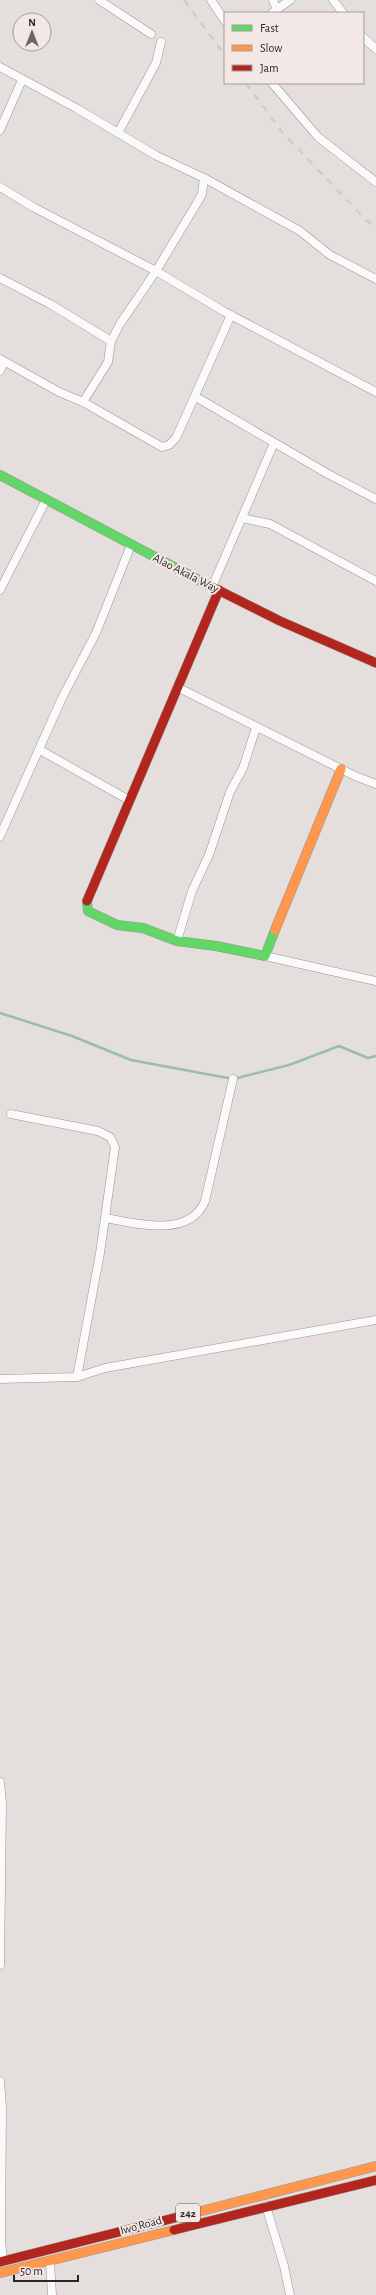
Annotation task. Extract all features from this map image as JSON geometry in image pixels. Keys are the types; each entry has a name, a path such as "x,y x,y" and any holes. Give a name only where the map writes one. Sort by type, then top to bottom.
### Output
{"street":[{"path":"99,0 151,34"},
{"path":"211,0 224,20"},
{"path":"273,0 275,11 290,0"},
{"path":"332,0 342,12"},
{"path":"364,38 376,49"},
{"path":"118,133 156,63 161,42"},
{"path":"0,67 76,108 157,156 204,178 300,231 330,255 376,279"},
{"path":"0,130 22,80"},
{"path":"273,84 318,138 376,182"},
{"path":"83,402 108,362 111,341 156,271 202,194 204,178"},
{"path":"0,187 33,207 156,271 231,315 376,392"},
{"path":"0,278 55,307 111,341"},
{"path":"0,371 2,360 59,392 83,402 162,447 169,445 176,438 196,397 231,315"},
{"path":"196,397 274,443 376,499"},
{"path":"274,443 242,518 177,687 127,799 88,894 86,906 93,914 117,925 143,928 177,942 216,946 376,981"},
{"name":"Alao Akala Way","path":"0,475 131,545 305,634 376,663"},
{"path":"0,590 46,500"},
{"path":"242,518 270,524 376,581"},
{"path":"0,836 40,750 62,698 96,633 131,545"},
{"path":"177,687 256,728 341,769 376,784"},
{"path":"177,942 192,891 209,855 230,792 243,768 256,728"},
{"path":"40,750 127,799"},
{"path":"265,956 341,769"},
{"path":"106,1218 152,1225 167,1225 186,1221 199,1214 206,1202 233,1079"},
{"path":"11,1114 98,1131 113,1141 116,1154 106,1218 76,1377"},
{"path":"0,1379 76,1377 105,1368 376,1320"},
{"path":"0,1782 0,1965"},
{"path":"0,2081 1,2262"},
{"name":"Iwo Road","path":"1,2262 376,2166"},
{"name":"Iwo Road","path":"0,2273 376,2180"},
{"path":"266,2206 284,2266 290,2295"},
{"path":"50,2261 52,2295"}],"waterway":[{"path":"0,1013 72,1036 131,1060 233,1079 289,1065 339,1046 368,1058 376,1056"}],"railway":[{"path":"184,0 224,54"},
{"path":"247,84 282,132 366,220 376,227"}],"traffic: fast":[{"path":"0,475 208,585"},
{"path":"87,901 88,911 117,925 143,928 177,941 216,946 265,956 275,930"}],"traffic: slow":[{"path":"275,930 341,769"},
{"path":"186,2215 376,2166"},
{"path":"0,2273 174,2230"}],"traffic: jam":[{"path":"208,585 280,621 376,663"},
{"path":"87,901 219,590"},
{"path":"174,2230 376,2180"},
{"path":"0,2262 186,2215"}]}
